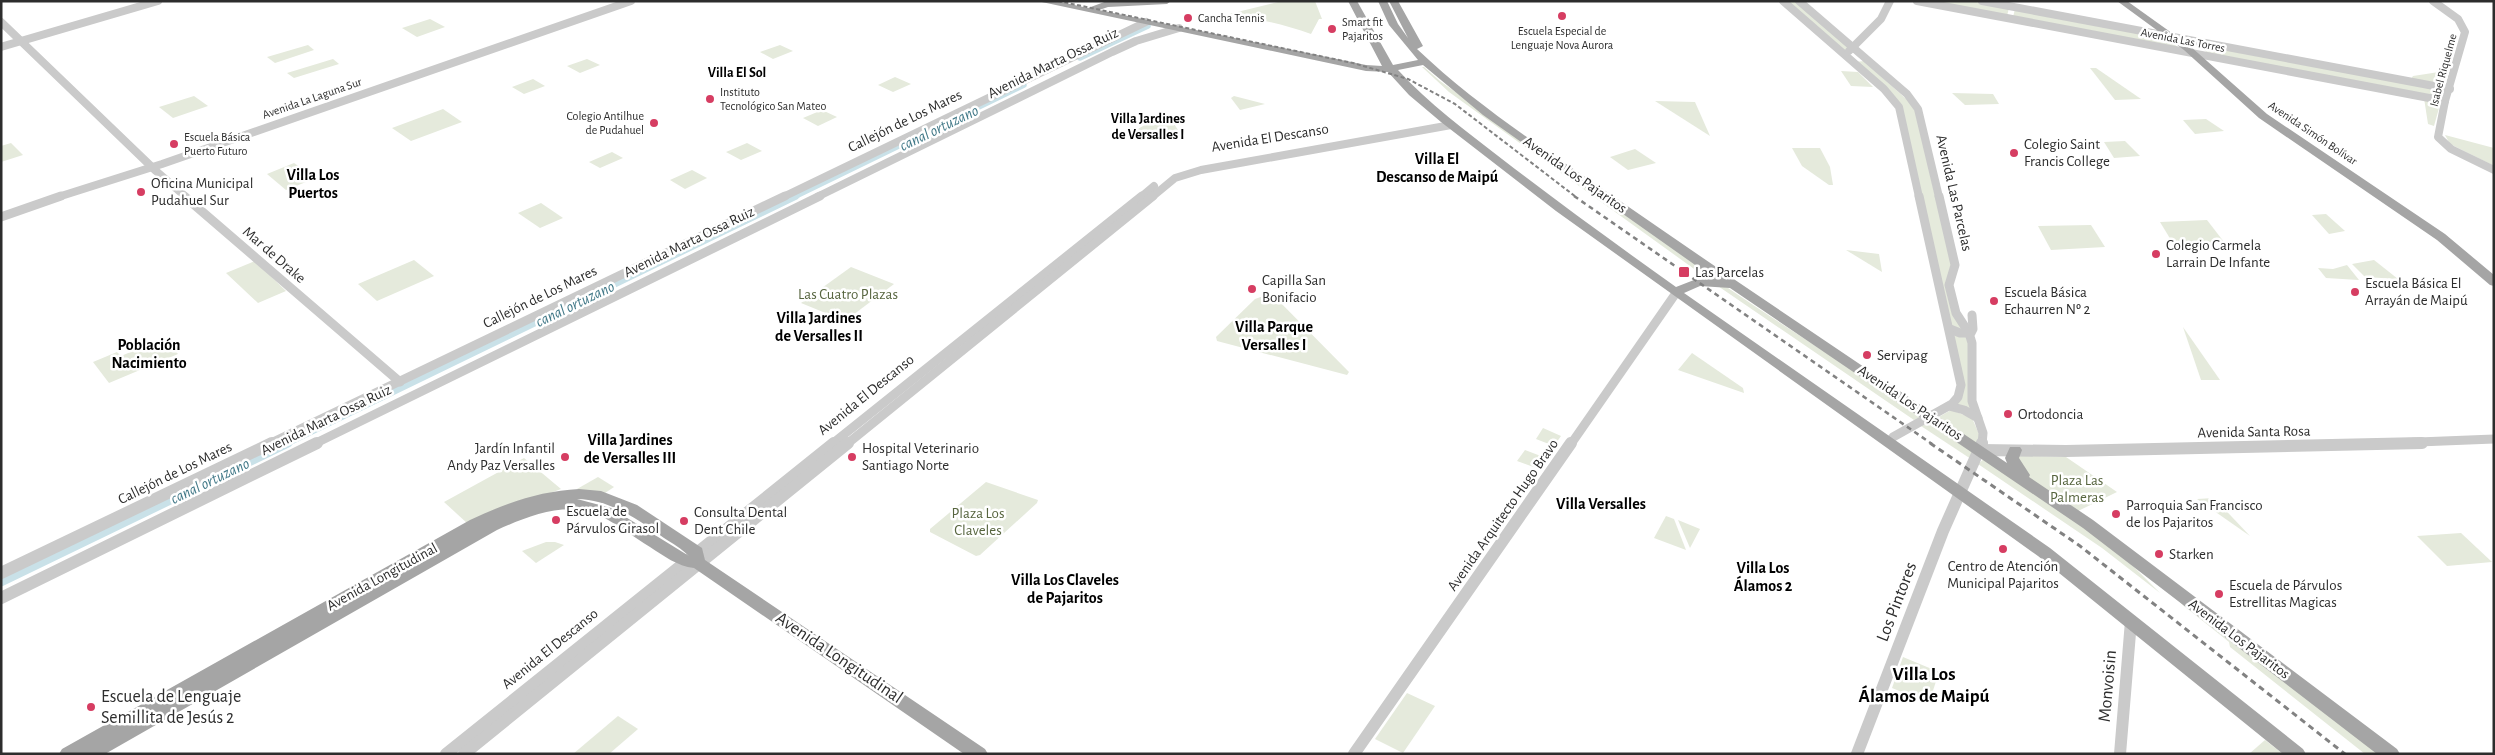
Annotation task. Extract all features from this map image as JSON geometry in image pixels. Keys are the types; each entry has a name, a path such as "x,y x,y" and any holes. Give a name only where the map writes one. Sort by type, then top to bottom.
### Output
{"main road":[{"path":"1041,1 1094,8 1358,62 1388,66"},
{"path":"1070,1 1146,22 1366,68 1424,61"},
{"path":"1094,8 1167,1"},
{"path":"1352,1 1388,66 1413,94 1451,125 1676,293 2044,552 2297,754"},
{"name":"Avenida Los Pajaritos","path":"1382,1 1400,34 1424,61 1452,86 1546,155 1738,288 2028,482 2118,546 2391,754"},
{"name":"Avenida Los Pajaritos","path":"1393,1 1419,47 1424,61"},
{"name":"Avenida Simón Bolívar","path":"2121,1 2194,54 2263,116 2441,237 2494,282"},
{"name":"Avenida Simón Bolívar","path":"2132,1 2190,40 2272,115 2365,176 2494,270"},
{"path":"1676,293 1687,286 1703,281 1719,282 1738,288"},
{"path":"2015,450 2012,458 2028,482"},
{"name":"Avenida Longitudinal","path":"68,754 457,534 519,504 562,495 585,495 604,498 626,506 693,559 979,754"},
{"name":"Avenida Longitudinal","path":"89,754 465,541 529,511 569,505 600,509 693,559"}],"street":[{"path":"19,40 147,1"},
{"path":"1,45 158,1"},
{"name":"Avenida La Laguna Sur","path":"1,212 151,165 619,1"},
{"name":"Avenida La Laguna Sur","path":"1,217 630,1"},
{"path":"1783,1 1884,89 1897,103 1910,157 1961,385 1958,397 1949,406 1928,416 1893,437 1889,442"},
{"name":"Avenida Las Parcelas","path":"1799,1 1913,100 1918,108 1955,265 1949,285 1954,309 1969,333 1973,349 1972,402 1983,434 1980,450 1960,492"},
{"path":"1845,56 1880,19 1890,1"},
{"name":"Avenida Las Torres","path":"1917,1 2445,101"},
{"name":"Avenida Las Torres","path":"1982,1 2450,89"},
{"name":"Isabel Riquelme","path":"2433,1 2458,20 2464,29 2450,89 2445,101 2438,137 2447,146 2494,170"},
{"name":"Mar de Drake","path":"1,22 151,165 400,382"},
{"name":"Callejón de Los Mares","path":"1,573 1146,22"},
{"name":"Avenida Marta Ossa Ruiz","path":"1,598 1104,56 1136,41 1179,28"},
{"name":"Avenida El Descanso","path":"446,754 1175,178 1201,170 1451,125"},
{"path":"1910,157 1930,159"},
{"path":"1937,271 1952,275"},
{"name":"Avenida Arquitecto Hugo Bravo","path":"1354,754 1676,293"},
{"path":"1950,329 1969,333 1973,329 1972,315"},
{"path":"1949,406 1968,411 1978,419"},
{"name":"Avenida Santa Rosa","path":"1983,434 1996,444 2015,450"},
{"name":"Avenida Santa Rosa","path":"1980,450 2089,451 2448,442 2494,439"},
{"name":"Los Pintores","path":"1857,754 1960,492"},
{"name":"Avenida El Descanso","path":"464,754 693,559"},
{"name":"Monvoisin","path":"2120,754 2130,621"}],"green space":[{"path":"1282,1 1315,1 1322,19 1319,19 1311,34 1229,14"},
{"path":"1787,1 1796,1 1849,48 1845,52"},
{"path":"1928,1 1971,1 2009,8 2007,16"},
{"path":"2015,9 2167,38 2179,48 2013,17"},
{"path":"430,19 445,27 417,37 402,28"},
{"path":"2197,44 2443,89 2439,98 2210,55"},
{"path":"308,45 314,50 275,63 267,57"},
{"path":"780,45 793,51 773,59 760,52"},
{"path":"333,59 339,64 294,78 287,73"},
{"path":"587,59 600,65 580,73 567,66"},
{"path":"1864,61 1914,106 1952,268 1946,282 1970,341 1970,410 1954,405 1960,400 1902,107 1855,62"},
{"path":"1422,67 1723,282 1708,279 1449,92"},
{"path":"2090,68 2096,68 2141,99 2115,100"},
{"path":"1841,71 1858,72 1873,87 1851,86"},
{"path":"2439,72 2448,75 2444,85 2411,79 2413,76"},
{"path":"895,77 911,84 893,92 878,85"},
{"path":"533,79 545,86 524,94 512,87"},
{"path":"1952,93 1993,94 1999,104 1965,105"},
{"path":"194,96 208,106 173,118 159,107"},
{"path":"1234,96 1265,104 1240,110 1231,98"},
{"path":"2424,98 2441,101 2434,126 2428,124"},
{"path":"1655,101 1695,102 1710,136"},
{"path":"443,109 462,122 411,141 392,128"},
{"path":"822,110 837,117 818,126 803,118"},
{"path":"1167,113 1178,130 1121,138"},
{"path":"2206,119 2224,131 2195,134 2183,120"},
{"path":"2445,135 2494,148 2494,166 2450,144"},
{"path":"2125,141 2140,156 2114,158 2104,142"},
{"path":"11,143 23,155 1,162 1,146"},
{"path":"747,143 762,151 741,160 726,152"},
{"path":"1792,148 1820,148 1830,167 1833,185 1829,185 1802,166"},
{"path":"1635,149 1656,163 1628,170 1610,157"},
{"path":"612,152 623,158 600,168 589,162"},
{"path":"294,163 316,178 286,190 267,174"},
{"path":"692,170 707,178 685,189 670,180"},
{"path":"541,203 563,218 540,228 518,213"},
{"path":"2326,214 2345,231 2329,234 2312,215"},
{"path":"2207,220 2224,242 2174,245 2160,222"},
{"path":"2091,225 2105,247 2051,250 2038,226"},
{"path":"1846,250 1879,254 1882,272"},
{"path":"414,260 434,276 377,301 358,284"},
{"path":"2374,260 2398,279 2365,277 2352,264"},
{"path":"255,261 286,291 258,303 226,273"},
{"path":"2347,265 2359,280 2326,278 2318,268 2333,269"},
{"name":"Las Cuatro Plazas","path":"851,267 894,284 845,321 801,303"},
{"path":"1715,284 1728,288 1922,416 1914,420"},
{"path":"1272,294 1349,372 1347,375 1217,341 1216,337 1255,299"},
{"path":"2183,327 2220,380 2201,380"},
{"path":"164,338 178,354 109,383 93,362 117,352 121,356"},
{"path":"1692,353 1743,388 1744,393 1678,370"},
{"path":"1951,410 1972,418 1979,434 1978,445 1937,418"},
{"path":"1929,421 1975,450 1971,459 1921,426"},
{"path":"1543,428 1561,436 1554,446 1536,439"},
{"path":"1525,450 1546,458 1539,469 1517,461"},
{"name":"Plaza Las Palmeras","path":"2015,455 2066,457 2117,492 2076,512 2028,477"},
{"path":"1986,457 2117,550 2160,593 2102,548 1978,464"},
{"path":"524,458 561,489 468,524 444,502"},
{"path":"598,477 614,487 602,495 582,492 577,489"},
{"name":"Plaza Los Claveles","path":"986,482 1038,500 1037,503 980,555 976,556 930,532 930,529"},
{"path":"2214,498 2250,536 2197,499"},
{"path":"1666,516 1674,519 1686,550 1654,538"},
{"path":"1678,520 1700,529 1690,548"},
{"path":"2461,533 2492,562 2447,566 2417,536"},
{"path":"546,542 564,545 536,563 522,551"},
{"path":"2153,577 2384,754 2365,754 2230,647 2229,642 2184,606"},
{"path":"1903,657 1939,672 1929,703 1892,688"},
{"path":"1407,693 1435,706 1403,753 1375,739"},
{"path":"618,716 638,729 609,754 573,754"},
{"path":"2265,740 2283,754 2249,754"}],"waterway":[{"name":"canal ortuzano","path":"1080,58 1148,26"},
{"name":"canal ortuzano","path":"794,197 1024,85"},
{"name":"canal ortuzano","path":"285,444 796,196"},
{"name":"canal ortuzano","path":"1,582 288,443"}],"railway":[{"path":"1058,1 1353,63 1408,79 1455,104 1576,197"},
{"path":"1574,196 1932,444"},
{"path":"1930,443 2080,546 2345,754"}],"place":[{"name":"Escuela Especial de Lenguaje Nova Aurora","path":"1562,16"},
{"name":"Cancha Tennis","path":"1188,18"},
{"name":"Smart fit Pajaritos","path":"1332,29"},
{"name":"Instituto Tecnológico San Mateo","path":"710,99"},
{"name":"Colegio Antilhue de Pudahuel","path":"654,123"},
{"name":"Escuela Básica Puerto Futuro","path":"174,144"},
{"name":"Colegio Saint Francis College","path":"2014,153"},
{"name":"Oficina Municipal Pudahuel Sur","path":"141,192"},
{"name":"Colegio Carmela Larrain De Infante","path":"2156,254"},
{"name":"Las Parcelas","path":"1684,272"},
{"name":"Capilla San Bonifacio","path":"1252,289"},
{"name":"Escuela Básica El Arrayán de Maipú","path":"2355,292"},
{"name":"Escuela Básica Echaurren Nº 2","path":"1994,301"},
{"name":"Servipag","path":"1867,355"},
{"name":"Ortodoncia","path":"2008,414"},
{"name":"Jardín Infantil Andy Paz Versalles","path":"565,457"},
{"name":"Hospital Veterinario Santiago Norte","path":"852,457"},
{"name":"Parroquia San Francisco de los Pajaritos","path":"2116,514"},
{"name":"Escuela de Párvulos Girasol","path":"556,520"},
{"name":"Consulta Dental Dent Chile","path":"684,521"},
{"name":"Centro de Atención Municipal Pajaritos","path":"2003,549"},
{"name":"Starken","path":"2159,554"},
{"name":"Escuela de Párvulos Estrellitas Magicas","path":"2219,594"},
{"name":"Escuela de Lenguaje Semillita de Jesús 2","path":"91,707"}],"district":[{"name":"Villa El Sol","path":"737,73"},
{"name":"Villa Jardines de Versalles I","path":"1148,128"},
{"name":"Villa El Descanso de Maipú","path":"1437,168"},
{"name":"Villa Los Puertos","path":"313,184"},
{"name":"Villa Jardines de Versalles II","path":"819,327"},
{"name":"Villa Parque Versalles I","path":"1274,336"},
{"name":"Población Nacimiento","path":"149,354"},
{"name":"Villa Jardines de Versalles III","path":"630,449"},
{"name":"Villa Versalles","path":"1601,504"},
{"name":"Villa Los Álamos 2","path":"1763,577"},
{"name":"Villa Los Claveles de Pajaritos","path":"1065,589"},
{"name":"Villa Los Álamos de Maipú","path":"1924,685"}]}
